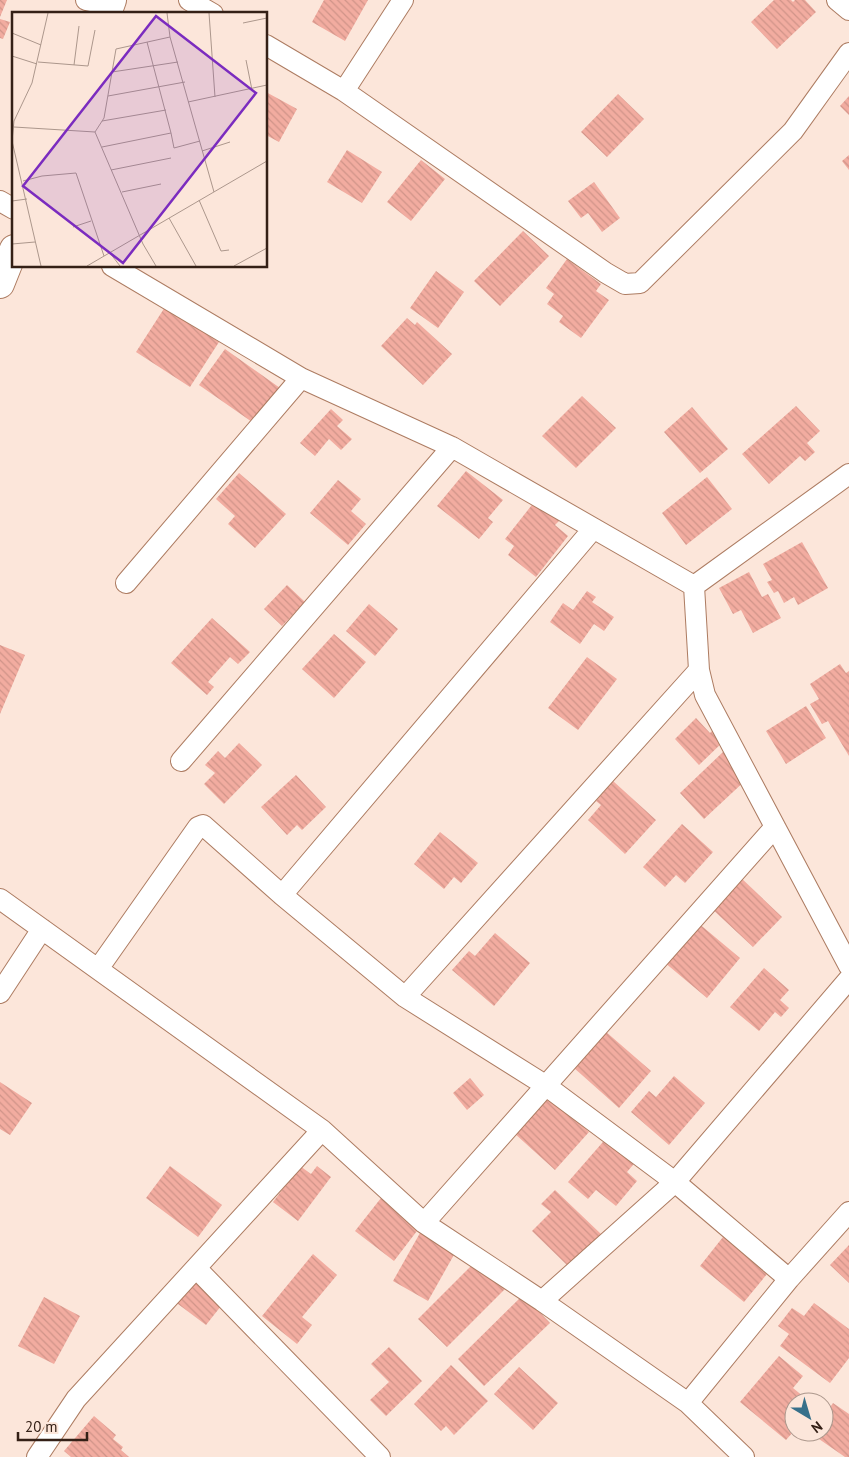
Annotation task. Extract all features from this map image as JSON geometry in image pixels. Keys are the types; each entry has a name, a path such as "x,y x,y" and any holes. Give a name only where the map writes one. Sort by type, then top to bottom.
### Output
{"main road":[{"path":"0,284 12,254"}],"street":[{"path":"190,0 210,12"},
{"path":"344,91 403,0"},
{"path":"837,0 849,10"},
{"path":"268,46 344,91 606,274 625,284 640,283 793,131 849,53"},
{"path":"0,201 12,208"},
{"path":"115,268 300,378 452,447 694,586"},
{"path":"126,583 300,378"},
{"path":"181,761 452,447"},
{"path":"694,586 849,474"},
{"path":"282,895 593,529"},
{"path":"694,586 699,670 705,695 849,966"},
{"path":"404,997 699,670"},
{"path":"98,969 198,827 203,825 282,895 404,997 545,1085 675,1182 789,1280"},
{"path":"424,1223 775,827"},
{"path":"0,898 322,1130 424,1223 542,1301 688,1403 744,1457"},
{"path":"0,993 42,929"},
{"path":"542,1301 675,1182 849,980"},
{"path":"37,1457 76,1399 322,1130"},
{"path":"688,1403 789,1280 849,1212"},
{"path":"196,1268 380,1457"}],"building":[{"path":"0,0 7,0 0,17"},
{"path":"324,0 368,0 345,41 312,22"},
{"path":"774,0 791,0 793,2 795,0 805,0 816,12 777,49 751,22"},
{"path":"0,19 10,22 3,39 0,38"},
{"path":"268,93 297,109 279,142 268,136"},
{"path":"618,94 644,119 607,157 581,132"},
{"path":"849,96 849,115 840,106"},
{"path":"347,150 382,172 362,203 327,182"},
{"path":"849,155 849,170 842,161"},
{"path":"421,160 445,179 411,221 387,202"},
{"path":"594,182 620,218 602,232 588,213 581,218 568,201"},
{"path":"523,231 549,256 500,306 474,281"},
{"path":"567,259 601,284 596,291 609,300 581,338 559,322 563,316 547,304 554,294 546,288"},
{"path":"436,271 464,292 438,328 410,308"},
{"path":"165,307 219,342 190,387 136,352"},
{"path":"407,318 415,325 417,322 452,354 423,385 381,346"},
{"path":"225,349 280,388 255,424 199,385"},
{"path":"582,396 616,428 576,468 542,436"},
{"path":"796,406 820,431 807,443 815,452 805,461 800,456 769,484 742,454"},
{"path":"692,407 728,449 700,473 664,432"},
{"path":"331,409 343,420 337,426 352,439 341,450 329,439 315,456 300,443"},
{"path":"466,471 503,500 488,518 493,522 479,539 437,506"},
{"path":"239,473 286,514 255,548 228,524 235,516 216,499"},
{"path":"707,477 732,509 686,545 662,513"},
{"path":"338,480 361,499 351,511 366,524 348,545 310,513"},
{"path":"535,501 559,521 555,525 568,536 536,577 508,555 514,546 505,539"},
{"path":"802,542 828,588 798,605 794,597 784,603 778,591 774,593 767,582 772,580 763,564"},
{"path":"749,572 762,597 768,594 781,618 753,633 741,610 733,614 719,588"},
{"path":"287,585 305,602 282,626 264,609"},
{"path":"587,591 596,597 592,602 614,617 604,631 594,624 580,644 550,622 563,603 573,610"},
{"path":"369,604 398,629 375,656 346,631"},
{"path":"212,618 250,652 238,664 230,657 208,682 214,687 207,695 171,663"},
{"path":"334,634 366,662 334,698 302,669"},
{"path":"0,645 25,655 0,714"},
{"path":"587,657 617,679 578,730 548,708"},
{"path":"840,664 846,673 849,671 849,756 828,721 822,724 810,704 819,699 810,684"},
{"path":"806,706 826,738 786,764 766,731"},
{"path":"696,718 710,733 713,730 724,741 699,765 675,739"},
{"path":"239,743 262,765 224,804 204,784 215,773 205,765 218,751 225,758"},
{"path":"723,752 748,778 704,819 680,793"},
{"path":"296,775 326,807 302,830 297,825 287,835 261,807"},
{"path":"613,781 656,820 625,854 588,820 601,805 596,801"},
{"path":"682,824 713,852 685,883 676,875 665,887 643,867"},
{"path":"440,832 478,863 461,883 454,877 444,889 414,864"},
{"path":"739,876 782,917 753,947 710,907"},
{"path":"697,922 740,958 707,998 664,962"},
{"path":"495,933 530,963 494,1006 452,970 469,951 475,956"},
{"path":"764,968 789,990 780,1000 789,1008 781,1017 775,1012 759,1031 730,1007"},
{"path":"605,1031 651,1071 619,1108 573,1067"},
{"path":"674,1076 705,1103 669,1145 631,1112 649,1091 656,1097"},
{"path":"470,1078 484,1095 467,1110 453,1093"},
{"path":"0,1082 32,1103 10,1135 0,1129"},
{"path":"549,1095 589,1132 555,1170 514,1133"},
{"path":"609,1135 638,1159 627,1172 637,1181 616,1206 596,1190 588,1199 568,1182"},
{"path":"170,1166 222,1205 198,1237 146,1198"},
{"path":"300,1166 311,1174 317,1166 331,1177 298,1221 273,1202"},
{"path":"555,1190 601,1234 569,1267 532,1231 551,1212 541,1204"},
{"path":"381,1198 420,1227 394,1261 355,1231"},
{"path":"420,1233 455,1253 428,1301 393,1281"},
{"path":"723,1237 767,1274 744,1302 700,1266"},
{"path":"849,1245 849,1283 830,1265"},
{"path":"313,1254 337,1275 302,1317 312,1325 297,1344 262,1316"},
{"path":"476,1261 505,1289 447,1347 418,1319"},
{"path":"193,1276 225,1301 206,1325 174,1301"},
{"path":"523,1295 550,1323 484,1386 458,1359"},
{"path":"44,1297 80,1316 54,1364 18,1346"},
{"path":"814,1303 849,1329 849,1358 830,1383 780,1346 789,1334 778,1326 792,1308 804,1316"},
{"path":"389,1347 422,1381 386,1416 370,1400 389,1382 371,1364"},
{"path":"779,1356 803,1376 793,1388 798,1392 784,1392 784,1438 740,1402"},
{"path":"451,1365 488,1401 454,1435 446,1426 441,1431 414,1404"},
{"path":"519,1367 558,1403 533,1430 494,1394"},
{"path":"834,1404 849,1414 849,1457 845,1457 823,1442 834,1442"},
{"path":"94,1416 116,1435 113,1439 123,1447 121,1450 129,1457 71,1457 64,1451"}]}
